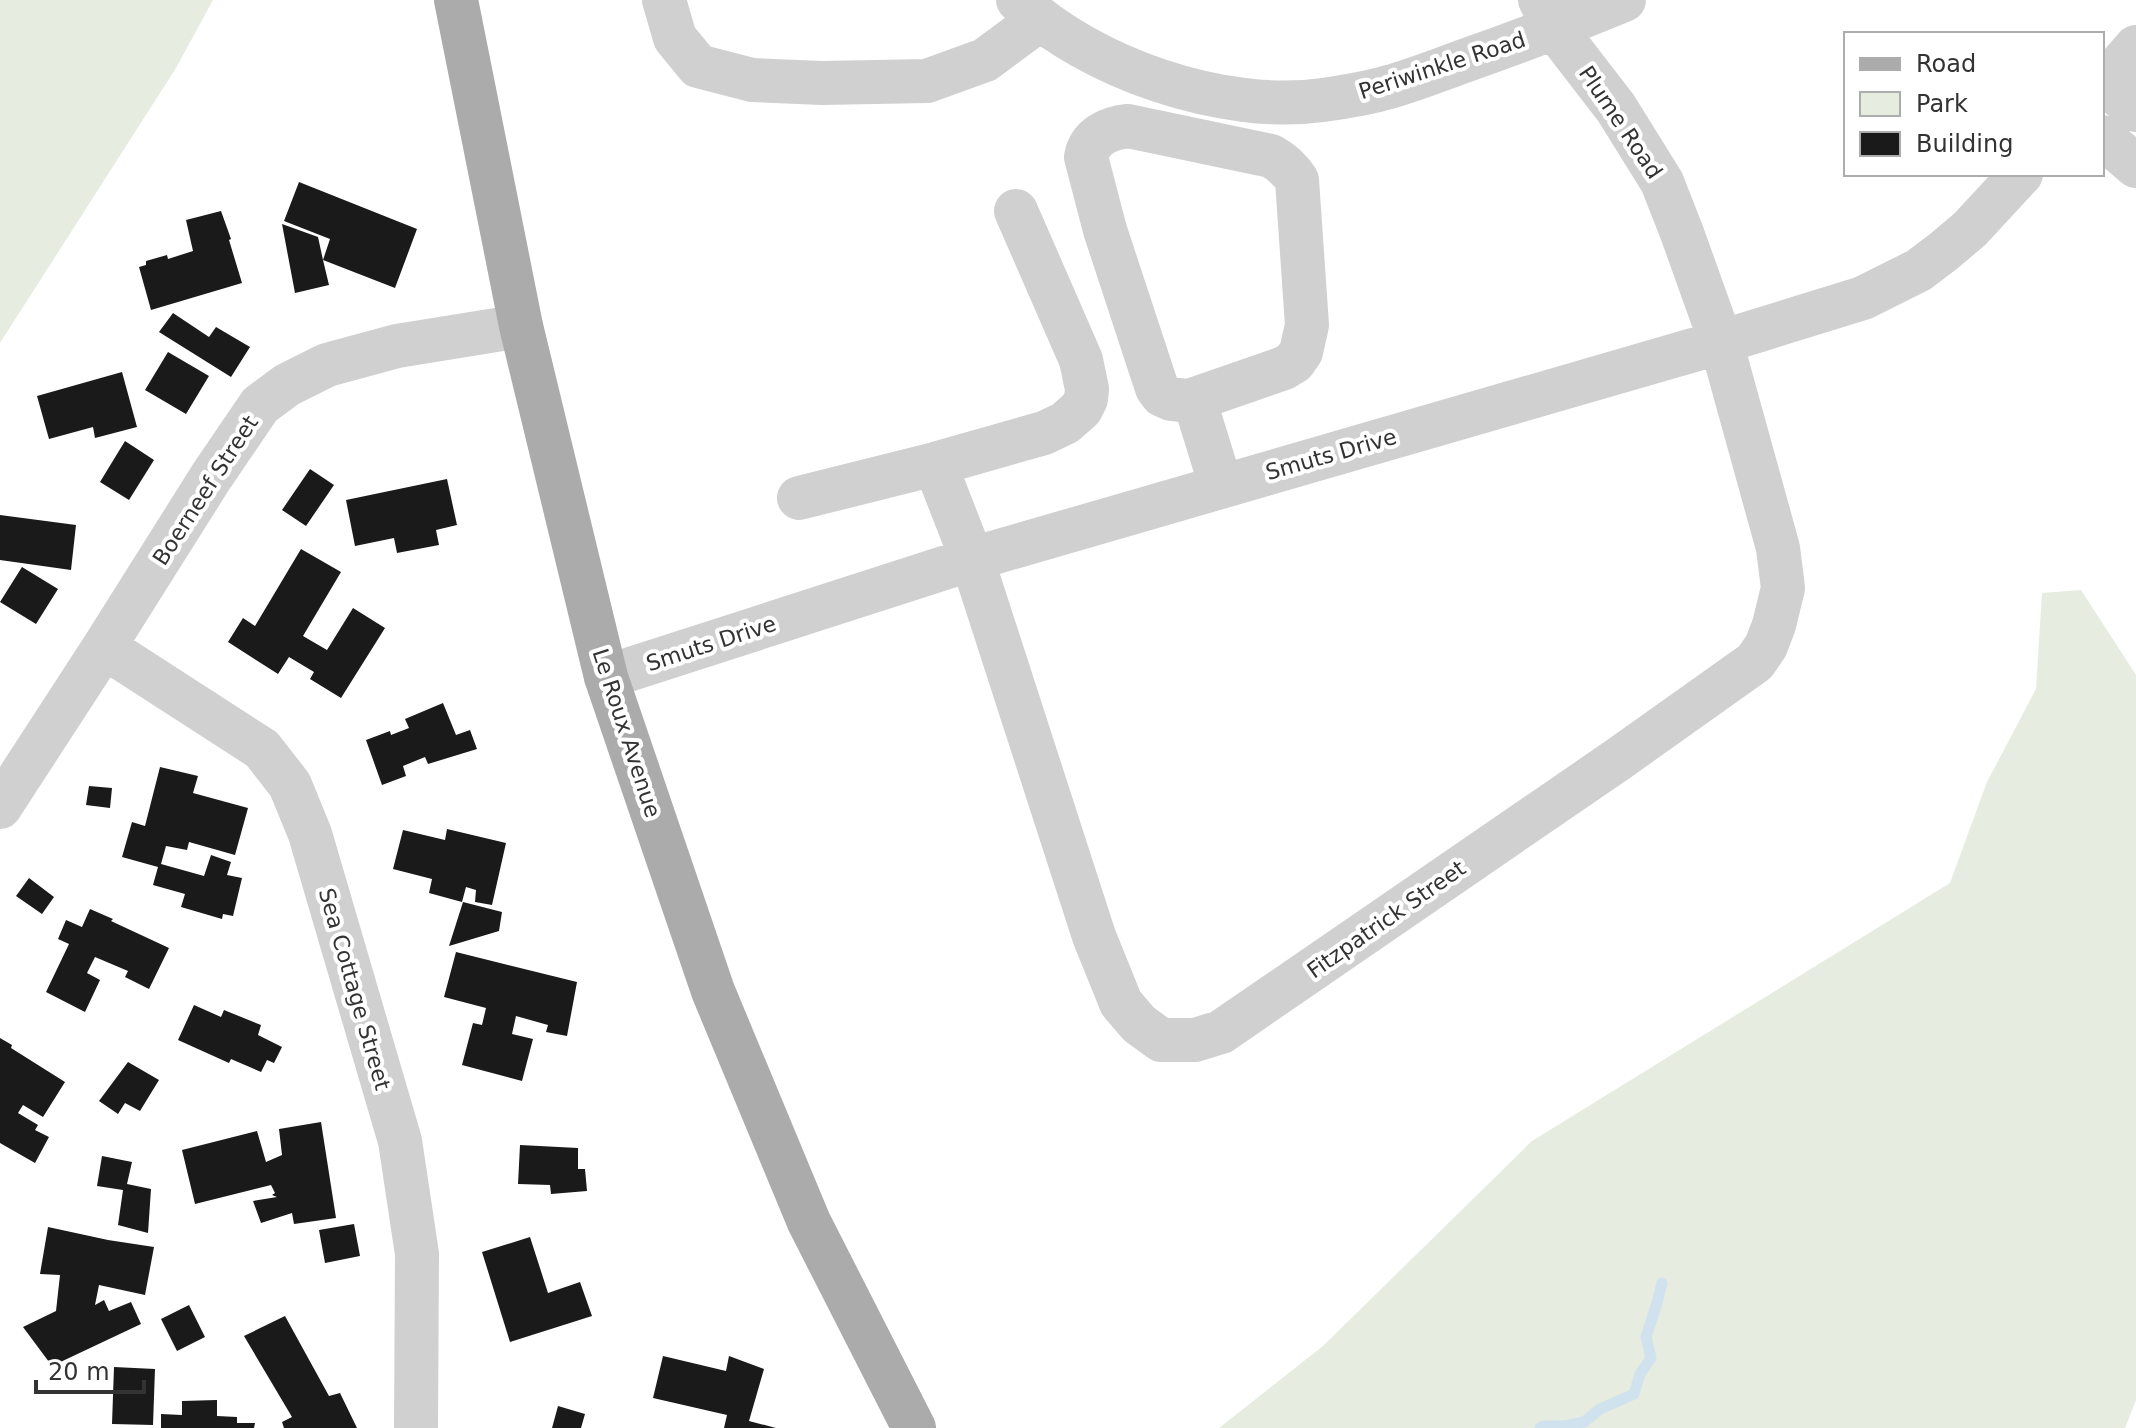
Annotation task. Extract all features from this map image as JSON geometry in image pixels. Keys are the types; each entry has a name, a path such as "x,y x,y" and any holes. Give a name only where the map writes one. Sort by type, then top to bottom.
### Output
{"main road":[{"name":"Le Roux Avenue","path":"456,0 521,326 606,677 713,991 809,1222 914,1428"}],"street":[{"path":"664,0 675,38 698,66 752,80 822,83 927,81 985,60 1028,10"},
{"name":"Periwinkle Road","path":"1028,10 1098,55 1140,74 1189,90 1278,102 1320,100 1387,88 1548,14 1624,0"},
{"name":"Plume Road","path":"1548,14 1616,108 1662,182 1721,342"},
{"path":"2114,93 2136,47"},
{"path":"1189,401 1284,368 1294,362 1301,352 1307,325 1297,180 1283,162 1271,156 1128,126 1112,128 1093,140 1086,157 1105,230 1157,388 1162,395 1171,399 1196,405 1221,486"},
{"path":"2104,139 2136,166"},
{"name":"Smuts Drive","path":"606,677 972,559 1863,298 1919,270 1970,229 2019,176"},
{"path":"799,498 1044,433 1081,409 1086,399 1086,381 1081,360 1016,211"},
{"name":"Boerneef Street","path":"0,807 260,405 287,385 327,365 397,346 521,326"},
{"name":"Fitzpatrick Street","path":"935,464 972,559 1094,936 1121,1003 1139,1024 1161,1040 1195,1040 1221,1032 1261,1006 1755,662 1766,646 1774,625 1783,588 1778,548 1721,342"},
{"name":"Sea Cottage Street","path":"104,647 262,749 290,785 310,834 400,1141 417,1254 416,1428"}],"green space":[{"path":"0,0 213,0 176,68 0,343"},
{"path":"2081,590 2136,675 2136,1400 2125,1428 1219,1428 1323,1346 1532,1141 1950,883 1987,782 2036,689 2042,593"}],"building":[{"path":"299,182 417,229 395,288 323,260 330,239 284,221"},
{"path":"221,211 242,283 151,310 139,267 146,265 146,261 167,255 168,259 193,251 186,220"},
{"path":"282,224 318,237 329,285 295,293"},
{"path":"173,313 209,337 216,327 250,347 231,377 159,332"},
{"path":"168,352 209,376 186,414 145,390"},
{"path":"122,372 137,427 95,438 93,427 49,439 37,396"},
{"path":"125,441 154,460 129,500 100,482"},
{"path":"310,469 334,485 306,526 282,510"},
{"path":"447,479 457,525 436,530 439,545 397,553 394,538 355,546 346,500"},
{"path":"0,515 76,525 71,570 0,560"},
{"path":"301,549 341,572 303,636 327,650 353,608 385,628 341,698 310,679 314,672 289,657 278,674 228,642 243,618 255,626"},
{"path":"22,567 58,589 36,624 0,602"},
{"path":"443,703 456,735 470,730 477,749 428,764 425,757 403,766 406,776 382,785 366,740 409,728 405,719"},
{"path":"160,767 198,776 193,793 248,808 235,855 189,842 187,850 166,846 161,864 204,876 211,855 231,862 227,875 242,878 233,916 223,914 222,919 181,907 185,894 153,885 158,867 122,857 132,822 145,826"},
{"path":"89,786 112,788 110,808 86,805"},
{"path":"447,829 506,843 492,905 475,902 476,890 466,887 462,902 429,893 432,879 393,869 403,830 445,840"},
{"path":"29,878 54,897 42,914 16,896"},
{"path":"463,902 502,912 499,931 449,946"},
{"path":"90,909 169,948 149,989 125,977 128,971 95,957 87,973 100,980 85,1012 46,992 69,944 58,939 66,920 82,927"},
{"path":"456,952 577,982 567,1036 546,1032 548,1025 516,1016 512,1034 533,1039 522,1081 462,1065 473,1023 482,1025 486,1008 444,997"},
{"path":"194,1005 221,1017 224,1010 261,1025 258,1035 282,1047 274,1063 267,1060 261,1072 231,1059 229,1063 178,1040"},
{"path":"0,1038 65,1082 43,1117 23,1105 18,1113 38,1125 35,1130 49,1137 35,1163 0,1143"},
{"path":"128,1062 159,1080 140,1111 125,1103 118,1114 99,1101"},
{"path":"321,1122 336,1218 294,1224 292,1213 261,1223 253,1201 277,1197 272,1195 275,1193 271,1185 195,1204 182,1150 257,1131 266,1162 282,1155 279,1129"},
{"path":"520,1145 578,1148 578,1169 585,1169 587,1191 551,1194 550,1185 518,1184"},
{"path":"102,1156 132,1162 127,1184 151,1189 148,1233 118,1225 123,1190 97,1186"},
{"path":"354,1224 360,1256 325,1263 319,1230"},
{"path":"48,1227 154,1247 145,1295 99,1285 95,1305 104,1300 109,1311 131,1302 141,1324 52,1366 23,1327 56,1311 60,1275 40,1274"},
{"path":"530,1237 548,1293 580,1282 592,1316 510,1342 482,1252"},
{"path":"189,1305 205,1337 177,1351 161,1319"},
{"path":"285,1316 329,1396 340,1393 357,1428 284,1428 282,1422 292,1417 244,1336"},
{"path":"663,1356 726,1371 729,1356 764,1369 749,1421 776,1428 724,1428 727,1415 653,1398"},
{"path":"114,1367 155,1369 153,1425 112,1424"},
{"path":"217,1400 217,1416 237,1417 237,1423 255,1423 254,1428 161,1428 161,1414 182,1415 182,1401"},
{"path":"558,1406 585,1414 581,1428 552,1428"}],"waterway":[{"path":"1540,1428 1584,1422 1600,1409 1634,1394 1640,1374 1651,1358 1646,1337 1662,1283"}]}
